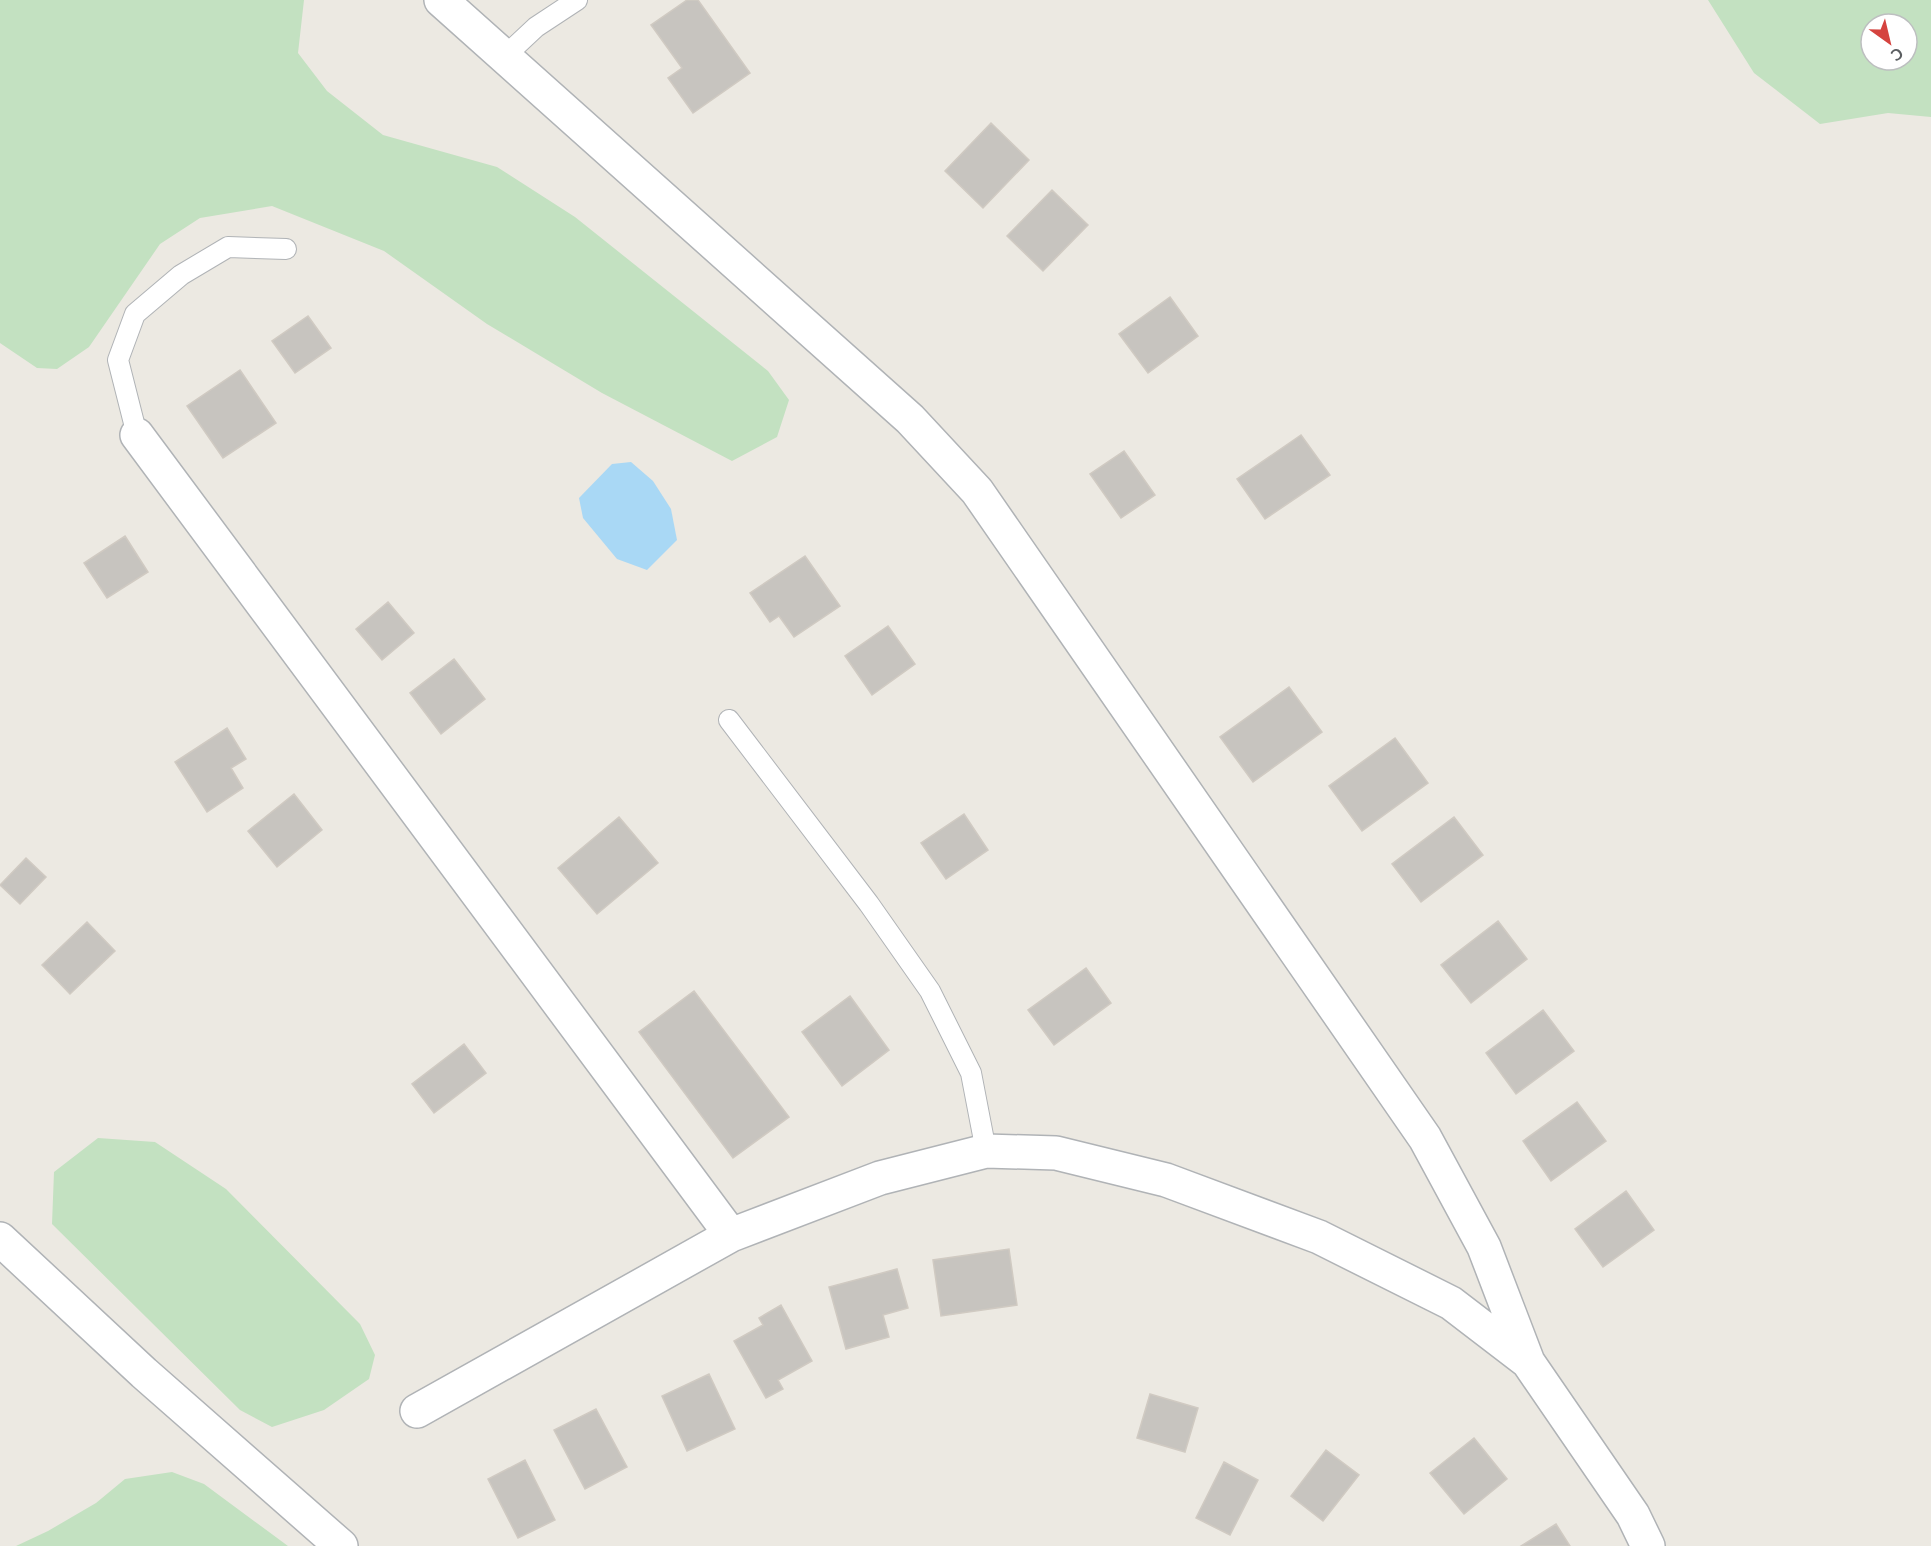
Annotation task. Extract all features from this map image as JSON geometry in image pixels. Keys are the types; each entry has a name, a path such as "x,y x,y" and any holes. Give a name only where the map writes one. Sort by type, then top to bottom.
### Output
{"street":[{"path":"441,0 910,419 977,491 1425,1138 1484,1247 1528,1362 1633,1515 1648,1546"},
{"path":"137,435 731,1234"},
{"path":"417,1411 731,1234 880,1178 986,1151 1056,1154 1166,1180 1319,1237 1451,1303 1528,1362"},
{"path":"0,1239 144,1373 341,1546"}],"lane":[{"path":"504,57 536,27 577,0"},
{"path":"137,435 118,360 135,314 181,275 228,247 286,249"},
{"path":"729,720 869,904 930,991 971,1074 986,1151"}],"green space":[{"path":"0,0 304,0 298,53 327,91 383,135 497,167 575,217 768,371 789,400 777,437 732,461 602,393 487,324 384,251 272,206 200,218 160,244 89,347 57,369 37,368 0,343"},
{"path":"1708,0 1931,0 1931,117 1888,113 1820,124 1754,73"},
{"path":"98,1138 155,1142 226,1189 360,1324 375,1355 369,1379 324,1410 272,1427 240,1410 52,1224 54,1172"},
{"path":"172,1472 204,1484 288,1546 16,1546 48,1531 96,1503 125,1479"}],"water":[{"path":"631,462 653,481 671,509 677,540 647,570 617,559 583,518 579,498 612,464"}],"building":[{"path":"687,0 698,0 750,73 693,113 668,78 682,68 651,25"},
{"path":"991,123 1029,160 983,208 945,171"},
{"path":"1052,190 1088,225 1043,271 1007,236"},
{"path":"1170,297 1198,336 1148,373 1119,334"},
{"path":"308,316 331,348 295,373 272,341"},
{"path":"240,370 276,423 223,458 187,406"},
{"path":"1301,435 1330,475 1265,519 1237,479"},
{"path":"1124,451 1155,495 1121,518 1090,474"},
{"path":"125,536 148,572 107,598 84,563"},
{"path":"805,556 840,606 794,637 779,616 770,622 750,593"},
{"path":"388,602 414,633 382,660 356,629"},
{"path":"888,626 915,664 872,695 845,656"},
{"path":"454,659 485,699 441,734 410,693"},
{"path":"1289,687 1322,732 1253,782 1220,737"},
{"path":"227,728 246,759 231,768 243,788 207,812 175,762"},
{"path":"1395,738 1428,783 1362,831 1329,786"},
{"path":"294,794 322,830 277,867 248,831"},
{"path":"964,814 988,850 946,879 921,843"},
{"path":"619,817 658,863 597,914 558,868"},
{"path":"1454,817 1483,855 1421,902 1392,864"},
{"path":"26,858 46,877 20,904 0,885"},
{"path":"1498,921 1527,959 1471,1003 1441,965"},
{"path":"87,922 115,951 70,994 42,965"},
{"path":"1086,968 1111,1003 1054,1045 1028,1010"},
{"path":"694,991 789,1117 733,1158 639,1032"},
{"path":"850,996 889,1050 842,1086 802,1032"},
{"path":"1543,1010 1574,1051 1516,1094 1486,1053"},
{"path":"464,1044 486,1073 434,1113 412,1084"},
{"path":"1577,1102 1606,1141 1551,1181 1523,1141"},
{"path":"1626,1191 1654,1230 1603,1267 1575,1229"},
{"path":"1009,1249 1017,1305 941,1316 933,1260"},
{"path":"897,1269 908,1308 883,1315 889,1337 846,1349 829,1287"},
{"path":"781,1305 812,1361 778,1380 783,1389 766,1398 734,1341 763,1325 759,1318"},
{"path":"709,1374 735,1429 687,1451 662,1396"},
{"path":"1150,1394 1198,1408 1185,1452 1137,1438"},
{"path":"596,1409 627,1467 585,1489 554,1430"},
{"path":"1474,1438 1507,1479 1464,1514 1430,1473"},
{"path":"1326,1450 1359,1475 1323,1521 1291,1496"},
{"path":"525,1460 555,1520 518,1538 488,1479"},
{"path":"1224,1462 1258,1480 1230,1535 1196,1518"},
{"path":"1556,1524 1570,1546 1521,1546"}]}
